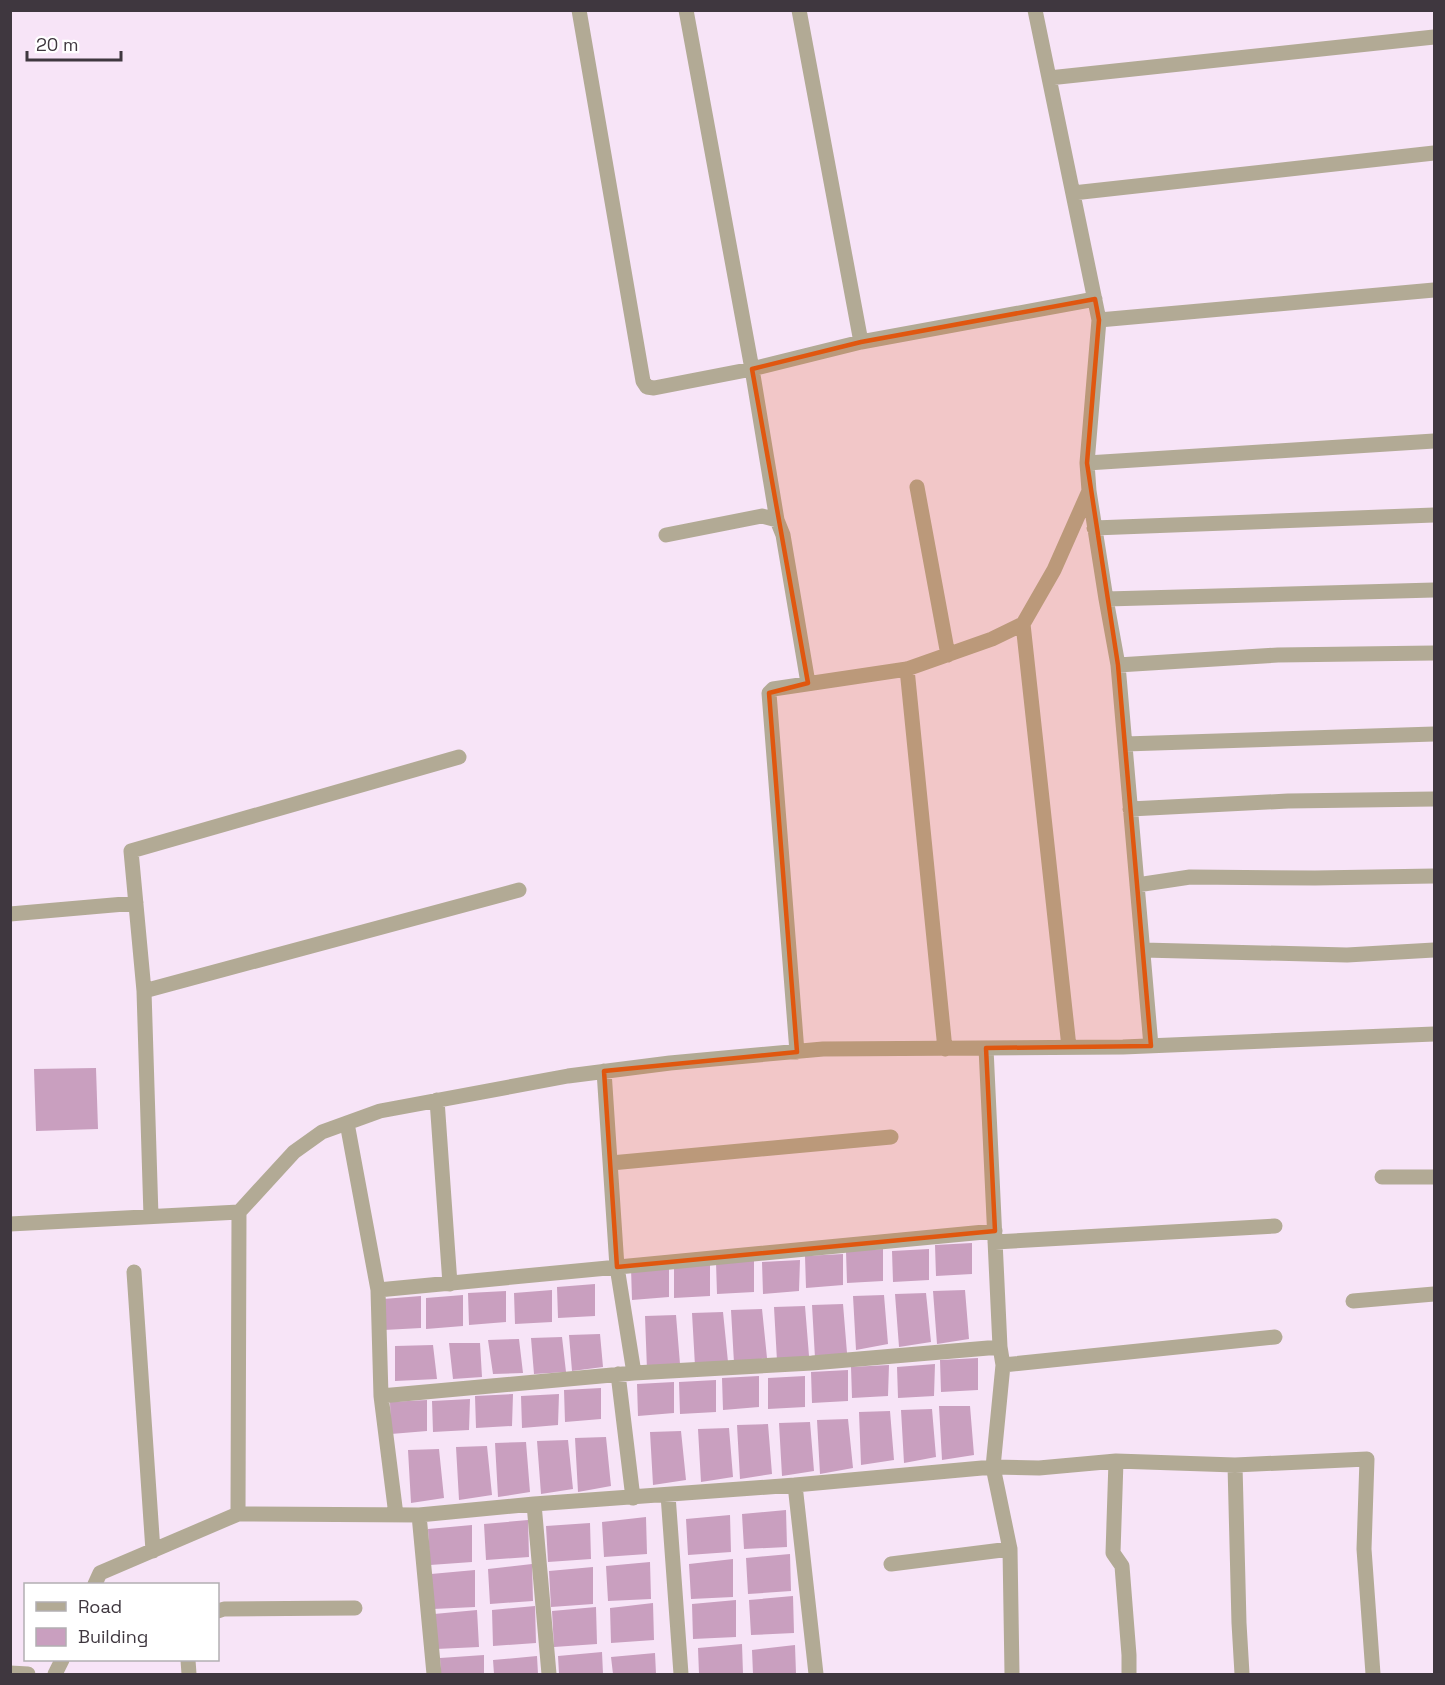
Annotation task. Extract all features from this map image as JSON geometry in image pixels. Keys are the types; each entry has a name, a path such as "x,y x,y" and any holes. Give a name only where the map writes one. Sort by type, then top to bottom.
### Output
{"street":[{"path":"579,10 643,381 647,387 654,388 752,369 861,342 1095,299"},
{"path":"686,10 808,683"},
{"path":"799,10 861,342"},
{"path":"1035,10 1099,320 1087,463 1089,491 1118,665 1151,1046"},
{"path":"1049,78 1434,38"},
{"path":"1073,193 1434,153"},
{"path":"1099,320 1434,290"},
{"path":"1087,463 1434,441"},
{"path":"917,487 948,655"},
{"path":"796,1052 769,693 773,689 907,669 992,639 1023,624 1054,570 1089,491"},
{"path":"1094,528 1434,515"},
{"path":"666,535 762,516 777,520"},
{"path":"1106,599 1434,590"},
{"path":"1023,624 1069,1047"},
{"path":"1118,665 1278,655 1434,653"},
{"path":"907,669 945,1048"},
{"path":"1125,744 1434,734"},
{"path":"151,1216 144,991 131,851 459,757"},
{"path":"1131,809 1288,801 1434,799"},
{"path":"1137,885 1190,877 1434,876"},
{"path":"144,991 519,890"},
{"path":"10,914 136,903"},
{"path":"1143,950 1347,955 1434,950"},
{"path":"238,1514 239,1212 294,1152 322,1132 380,1111 568,1076 670,1063 823,1049 1151,1046 1434,1034"},
{"path":"986,1048 1000,1347 1003,1365 993,1467 1010,1549 1012,1674"},
{"path":"604,1071 617,1267 634,1372"},
{"path":"437,1100 450,1284"},
{"path":"347,1123 378,1290 381,1396 396,1515"},
{"path":"611,1163 891,1137"},
{"path":"1382,1177 1434,1177"},
{"path":"10,1224 239,1212"},
{"path":"378,1290 617,1267 995,1237 1275,1226"},
{"path":"134,1272 153,1551"},
{"path":"1353,1300 1434,1294"},
{"path":"1003,1365 1275,1337"},
{"path":"381,1396 634,1372 812,1364 1000,1347"},
{"path":"618,1374 633,1498"},
{"path":"95,1583 100,1573 238,1514 419,1515 993,1467 1039,1468 1116,1461 1235,1465 1367,1459 1364,1549 1373,1674"},
{"path":"1116,1461 1113,1553 1122,1566 1129,1674"},
{"path":"1235,1465 1242,1674"},
{"path":"795,1485 816,1674"},
{"path":"668,1495 681,1674"},
{"path":"534,1504 549,1674"},
{"path":"419,1515 434,1674"},
{"path":"891,1564 1010,1549"},
{"path":"219,1611 355,1608"},
{"path":"10,1673 28,1674"}],"highlighted area":[{"path":"1095,299 1099,320 1087,463 1118,665 1151,1046 986,1048 995,1231 617,1267 604,1071 797,1052 769,693 808,683 752,369 861,342"}],"building":[{"path":"96,1068 98,1129 36,1131 34,1069"},
{"path":"972,1243 972,1274 936,1276 935,1245"},
{"path":"883,1249 883,1281 847,1283 846,1251"},
{"path":"929,1249 929,1280 893,1282 892,1251"},
{"path":"843,1254 843,1285 806,1288 805,1256"},
{"path":"754,1260 754,1292 717,1294 716,1262"},
{"path":"800,1260 799,1291 763,1294 762,1262"},
{"path":"710,1265 710,1296 674,1298 674,1267"},
{"path":"669,1266 669,1297 632,1300 631,1268"},
{"path":"595,1284 595,1316 558,1318 557,1287"},
{"path":"552,1290 552,1322 515,1324 514,1293"},
{"path":"965,1290 969,1339 937,1344 933,1291"},
{"path":"506,1291 506,1322 469,1325 468,1293"},
{"path":"926,1293 931,1342 899,1347 895,1294"},
{"path":"463,1295 463,1326 426,1329 426,1298"},
{"path":"884,1295 888,1344 856,1350 853,1296"},
{"path":"421,1296 421,1328 384,1330 383,1299"},
{"path":"843,1304 847,1353 815,1358 812,1305"},
{"path":"805,1306 809,1356 777,1361 774,1307"},
{"path":"762,1309 767,1358 734,1363 731,1310"},
{"path":"723,1312 728,1362 695,1366 692,1313"},
{"path":"676,1315 680,1364 647,1370 645,1316"},
{"path":"600,1334 603,1367 572,1371 569,1335"},
{"path":"562,1337 566,1372 534,1374 531,1338"},
{"path":"519,1339 523,1373 493,1374 488,1340"},
{"path":"449,1343 480,1343 482,1377 453,1379"},
{"path":"433,1345 437,1379 395,1381 395,1346"},
{"path":"978,1358 978,1390 941,1392 940,1360"},
{"path":"935,1364 934,1396 898,1398 897,1367"},
{"path":"889,1365 888,1396 852,1398 851,1367"},
{"path":"848,1370 848,1401 812,1403 811,1372"},
{"path":"759,1376 759,1407 723,1410 722,1378"},
{"path":"805,1376 805,1407 768,1409 768,1378"},
{"path":"716,1380 716,1412 680,1414 679,1382"},
{"path":"674,1382 674,1413 638,1416 637,1384"},
{"path":"601,1388 601,1419 565,1422 564,1390"},
{"path":"513,1394 512,1426 476,1428 475,1396"},
{"path":"559,1394 558,1425 522,1428 521,1396"},
{"path":"470,1399 469,1430 433,1432 432,1401"},
{"path":"427,1400 427,1431 391,1434 390,1402"},
{"path":"939,1406 970,1406 974,1455 942,1460"},
{"path":"932,1409 936,1457 904,1463 901,1410"},
{"path":"890,1411 894,1460 861,1465 859,1412"},
{"path":"848,1419 853,1468 820,1474 817,1420"},
{"path":"810,1422 814,1471 782,1476 779,1423"},
{"path":"768,1424 772,1474 740,1479 737,1425"},
{"path":"729,1428 733,1477 701,1482 698,1429"},
{"path":"681,1431 686,1480 653,1485 650,1432"},
{"path":"606,1437 611,1486 578,1492 575,1438"},
{"path":"568,1440 573,1489 541,1494 537,1441"},
{"path":"526,1442 530,1492 498,1497 495,1443"},
{"path":"487,1446 492,1495 459,1500 456,1447"},
{"path":"439,1449 444,1498 411,1503 408,1450"},
{"path":"786,1510 787,1547 744,1549 742,1514"},
{"path":"730,1515 731,1552 688,1555 686,1519"},
{"path":"646,1517 647,1554 604,1557 602,1522"},
{"path":"528,1520 529,1557 486,1560 484,1524"},
{"path":"590,1523 591,1559 548,1562 546,1526"},
{"path":"472,1525 472,1562 430,1565 428,1529"},
{"path":"790,1554 791,1591 748,1594 746,1558"},
{"path":"733,1559 733,1597 691,1599 689,1564"},
{"path":"650,1562 651,1599 608,1601 606,1566"},
{"path":"532,1564 533,1601 490,1604 488,1569"},
{"path":"593,1567 593,1604 551,1607 549,1571"},
{"path":"475,1570 475,1607 433,1609 431,1574"},
{"path":"793,1596 794,1633 751,1635 749,1600"},
{"path":"736,1600 736,1637 693,1639 692,1604"},
{"path":"653,1603 654,1640 611,1643 610,1608"},
{"path":"535,1606 536,1643 493,1646 492,1610"},
{"path":"596,1607 597,1644 554,1647 552,1611"},
{"path":"477,1610 479,1647 436,1649 434,1614"},
{"path":"742,1644 743,1674 699,1674 698,1648"},
{"path":"795,1645 796,1674 753,1674 752,1650"},
{"path":"602,1652 603,1674 559,1674 558,1656"},
{"path":"655,1653 656,1674 613,1674 611,1657"},
{"path":"484,1655 484,1674 441,1674 440,1658"},
{"path":"537,1656 538,1674 494,1674 493,1660"}]}
